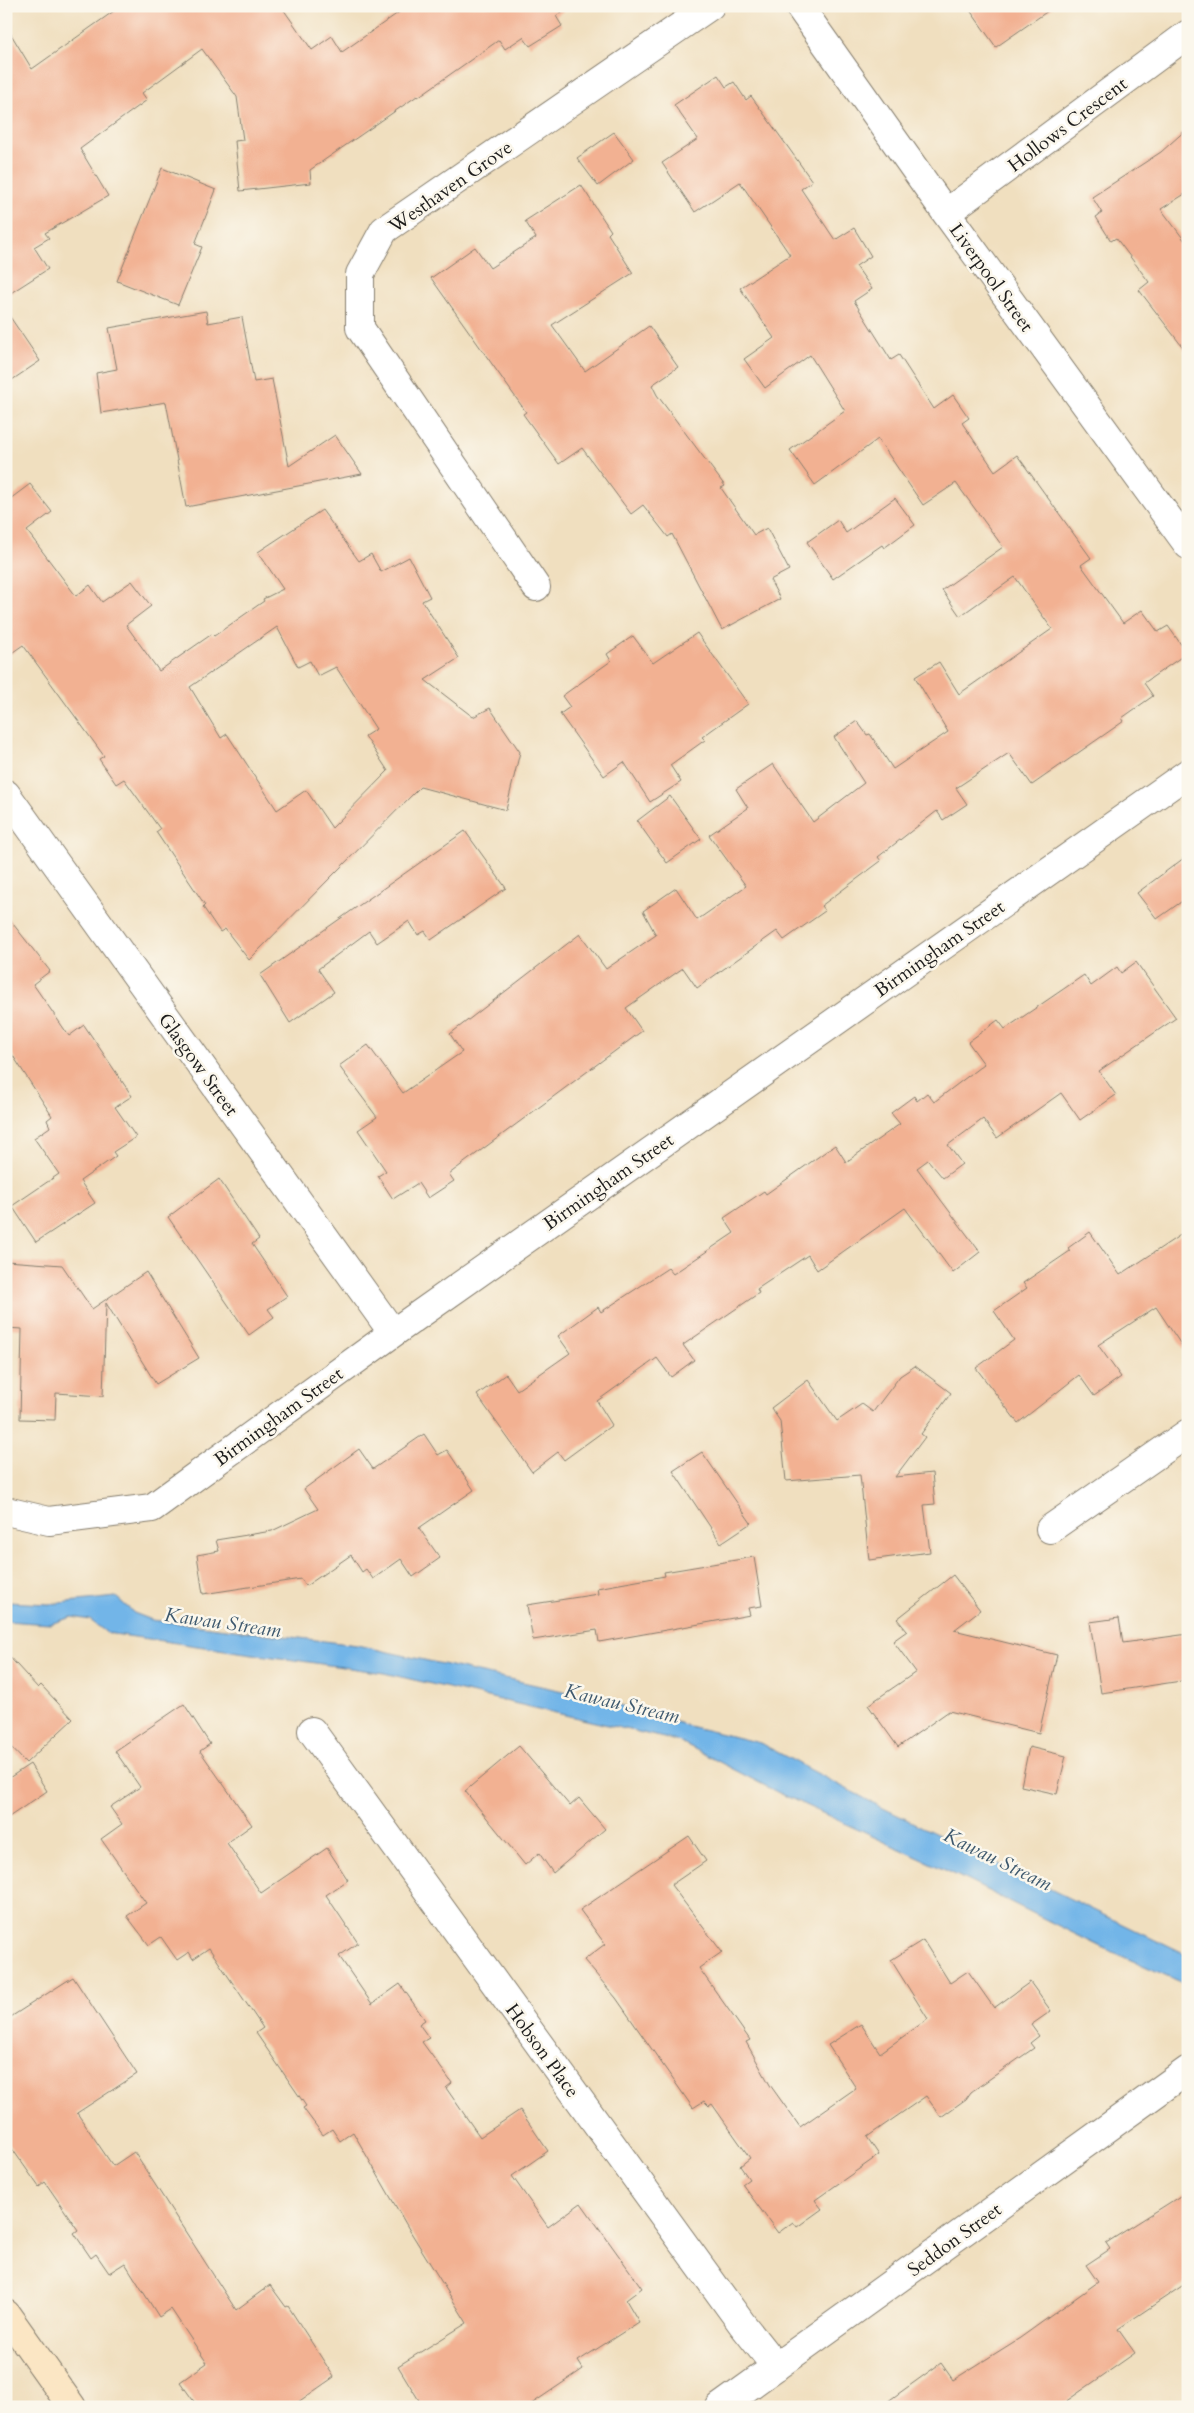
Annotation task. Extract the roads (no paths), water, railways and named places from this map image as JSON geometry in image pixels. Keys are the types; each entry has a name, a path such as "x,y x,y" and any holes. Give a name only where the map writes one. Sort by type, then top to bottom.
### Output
{"main road":[{"path":"6,2314 72,2407"}],"street":[{"name":"Westhaven Grove","path":"536,587 360,328 360,274 384,230 710,6"},
{"name":"Liverpool Street","path":"799,6 946,213 1188,545"},
{"name":"Hollows Crescent","path":"946,213 1188,34"},
{"name":"Birmingham Street","path":"6,1511 49,1521 152,1508 393,1333 1188,772"},
{"name":"Glasgow Street","path":"6,794 393,1333"},
{"path":"1050,1529 1188,1433"},
{"name":"Hobson Place","path":"312,1731 742,2324 776,2367"},
{"name":"Seddon Street","path":"720,2407 1188,2070"}],"water":[{"path":"116,1597 134,1613 152,1620 357,1645 603,1700 689,1726 760,1743 877,1805 1188,1956 1188,1985 1101,1947 958,1876 777,1792 681,1742 384,1673 107,1633 90,1620 72,1617 50,1624 6,1621 6,1602 49,1604"}],"water label":[{"name":"Kawau Stream","path":"223,1622"},
{"name":"Kawau Stream","path":"622,1703"},
{"name":"Kawau Stream","path":"998,1859"}]}
